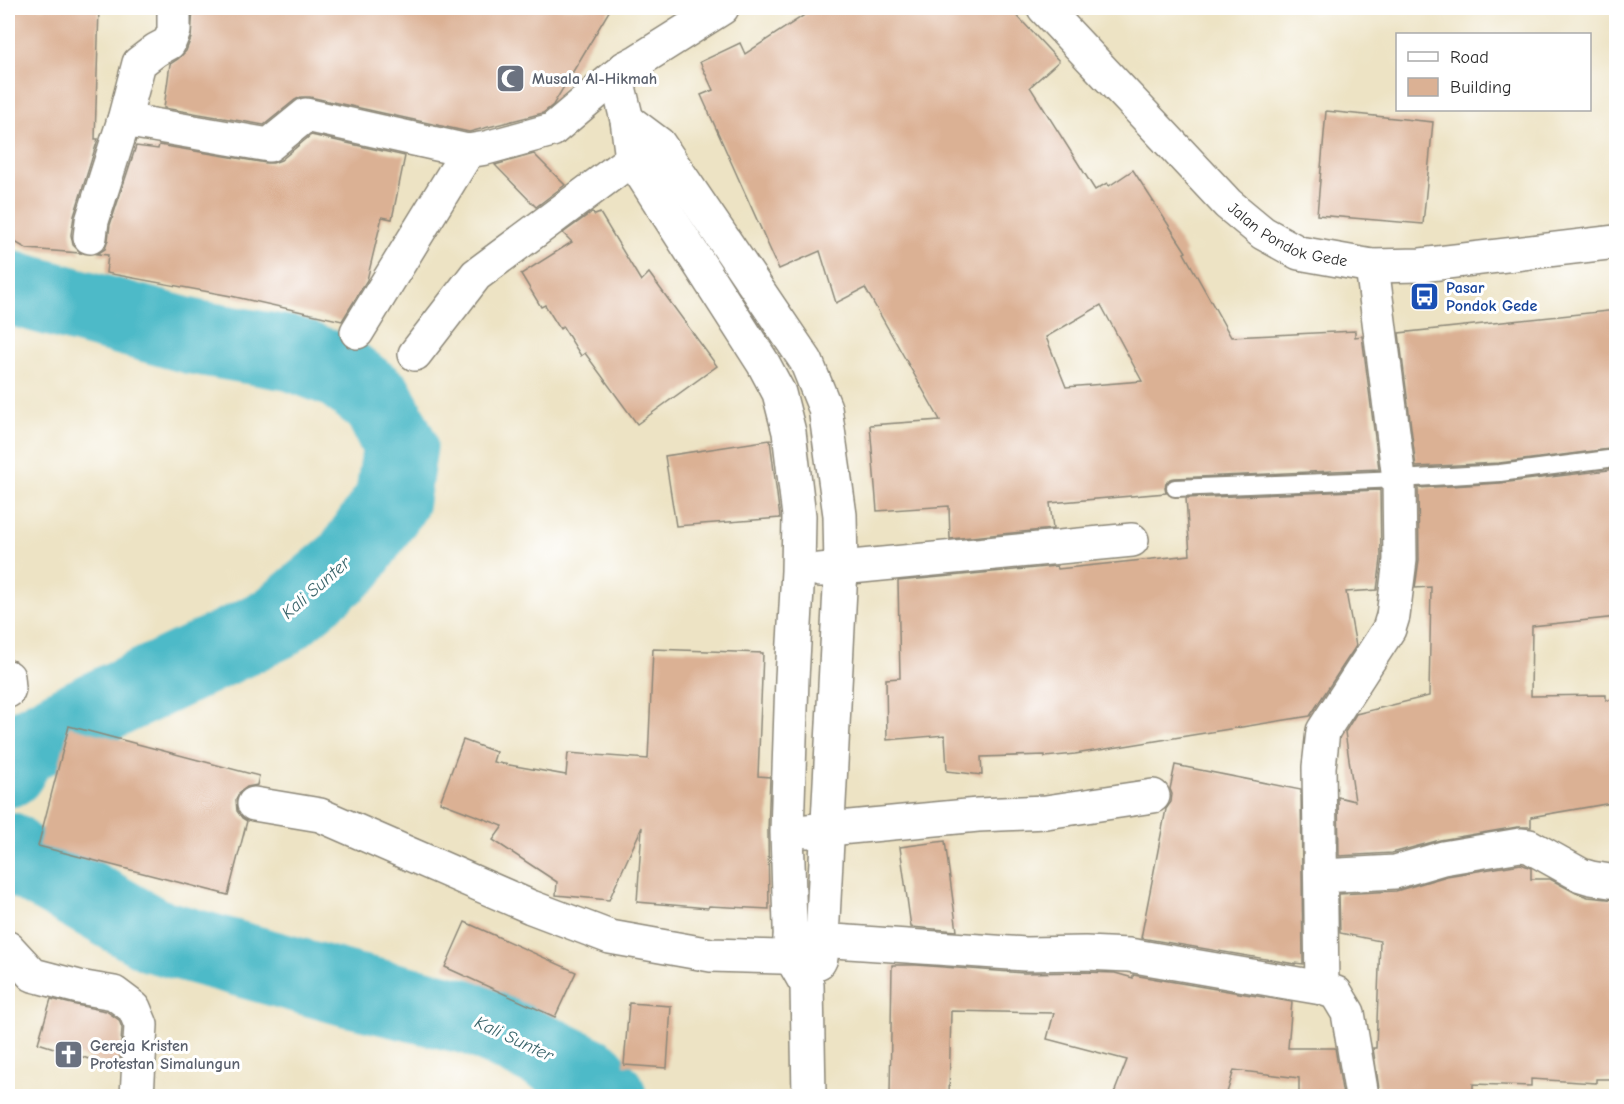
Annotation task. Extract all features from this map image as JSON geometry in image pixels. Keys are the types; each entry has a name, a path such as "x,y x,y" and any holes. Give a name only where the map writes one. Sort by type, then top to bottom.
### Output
{"street":[{"path":"90,237 92,221 124,120 139,63 169,43 174,31 174,8"},
{"name":"Jalan Pondok Gede","path":"1057,12 1228,204 1263,233 1299,253 1372,266 1421,265 1617,242"},
{"path":"124,120 269,145 306,115 468,151 486,148 552,130 622,77 638,61 698,13"},
{"path":"622,77 627,120 779,393 789,432 799,516 787,832 806,956 809,1096"},
{"path":"357,332 468,151"},
{"path":"415,354 476,275 646,152"},
{"path":"646,152 806,362 825,408 840,515 841,569 828,830 806,956"},
{"path":"1322,988 1319,767 1323,731 1389,629 1393,616 1400,560 1399,479 1372,266"},
{"path":"799,516 840,515"},
{"path":"798,571 841,569 1132,540"},
{"path":"8,677 8,691"},
{"path":"792,678 835,684"},
{"path":"787,832 978,815 1046,812 1153,796"},
{"path":"254,804 320,815 610,938 711,955 1085,953 1129,955 1322,988 1336,993 1348,1013 1362,1096"},
{"path":"1322,876 1395,872 1443,858 1520,845 1529,846 1591,878 1617,882"},
{"path":"8,948 33,975 114,993 134,1008 141,1024 137,1096"}],"lane":[{"path":"1175,488 1500,473 1617,458"}],"building":[{"path":"8,8 99,8 95,139 98,139 74,216 71,235 73,245 81,253 27,249 8,238"},
{"path":"193,8 611,8 553,105 543,113 469,132 310,97 295,100 264,125 164,108 170,64 186,51 191,38"},
{"path":"815,8 1010,8 1059,61 1030,87 1095,190 1107,183 1109,186 1133,170 1186,252 1184,253 1231,337 1355,331 1355,337 1362,336 1379,469 1175,478 1166,483 1166,493 1050,503 1053,529 950,539 949,506 877,511 870,425 940,420 865,288 836,303 820,251 779,269 701,95 713,90 700,62 740,43 745,54","holes":["1101,305 1142,381 1066,387 1046,337"]},
{"path":"1326,111 1433,122 1423,224 1317,215"},
{"path":"311,135 405,156 392,219 382,217 367,280 342,321 231,296 106,273 108,255 97,254 105,249 110,225 136,146 158,149 159,145 273,163 281,160"},
{"path":"534,154 565,185 536,207 495,165"},
{"path":"592,212 595,215 600,213 641,281 649,273 717,366 637,424 585,353 581,356 563,327 560,329 545,305 541,307 521,274 572,242 563,233"},
{"path":"1617,310 1617,448 1499,463 1416,467 1399,333"},
{"path":"770,440 780,518 676,526 665,456"},
{"path":"1617,469 1617,617 1532,626 1531,696 1606,695 1606,700 1617,700 1617,802 1531,817 1531,827 1517,827 1440,840 1392,853 1339,856 1338,797 1355,801 1345,732 1356,714 1429,696 1431,587 1415,588 1419,560 1418,488 1501,483"},
{"path":"1380,490 1381,559 1377,590 1346,592 1356,646 1310,716 1075,754 1045,757 1045,755 981,757 982,775 947,771 945,735 887,740 886,679 900,678 898,581 1057,566 1058,569 1190,555 1186,498"},
{"path":"653,649 763,653 758,776 770,777 769,909 709,906 708,908 637,902 642,827 609,900 556,895 557,882 493,840 503,826 440,802 463,740 496,752 493,762 566,775 568,753 648,759"},
{"path":"69,726 259,776 257,785 247,787 240,792 236,800 237,811 247,821 228,895 38,846"},
{"path":"1175,765 1301,790 1303,964 1141,938 1166,809 1171,802 1170,789"},
{"path":"945,841 957,931 911,927 900,847"},
{"path":"1521,864 1531,868 1531,879 1550,879 1588,897 1617,900 1617,1079 1596,1079 1596,1083 1531,1079 1531,1086 1473,1084 1473,1096 1380,1095 1373,1048 1376,1048 1380,941 1340,933 1339,894 1396,891 1447,876"},
{"path":"465,922 576,972 555,1017 445,967"},
{"path":"892,965 1024,973 1115,973 1133,978 1133,975 1292,1002 1288,1048 1335,1048 1343,1096 1299,1096 1299,1078 1234,1070 1226,1096 1113,1096 1127,1060 1047,1039 1054,1013 951,1011 949,1096 890,1096"},
{"path":"51,999 106,1011 119,1020 122,1028 118,1068 38,1043"},
{"path":"629,1003 671,1006 667,1068 624,1065"}],"waterway":[{"name":"Kali Sunter","path":"8,287 193,337 293,354 340,372 378,401 400,446 392,500 349,562 276,623 75,719 20,749 8,770"},
{"name":"Kali Sunter","path":"8,849 9,853 153,935 351,990 476,1019 591,1075 609,1096"}],"place":[{"name":"Musala Al-Hikmah","path":"511,79"},
{"name":"Pasar Pondok Gede","path":"1425,297"},
{"name":"Gereja Kristen Protestan Simalungun","path":"69,1055"}]}
